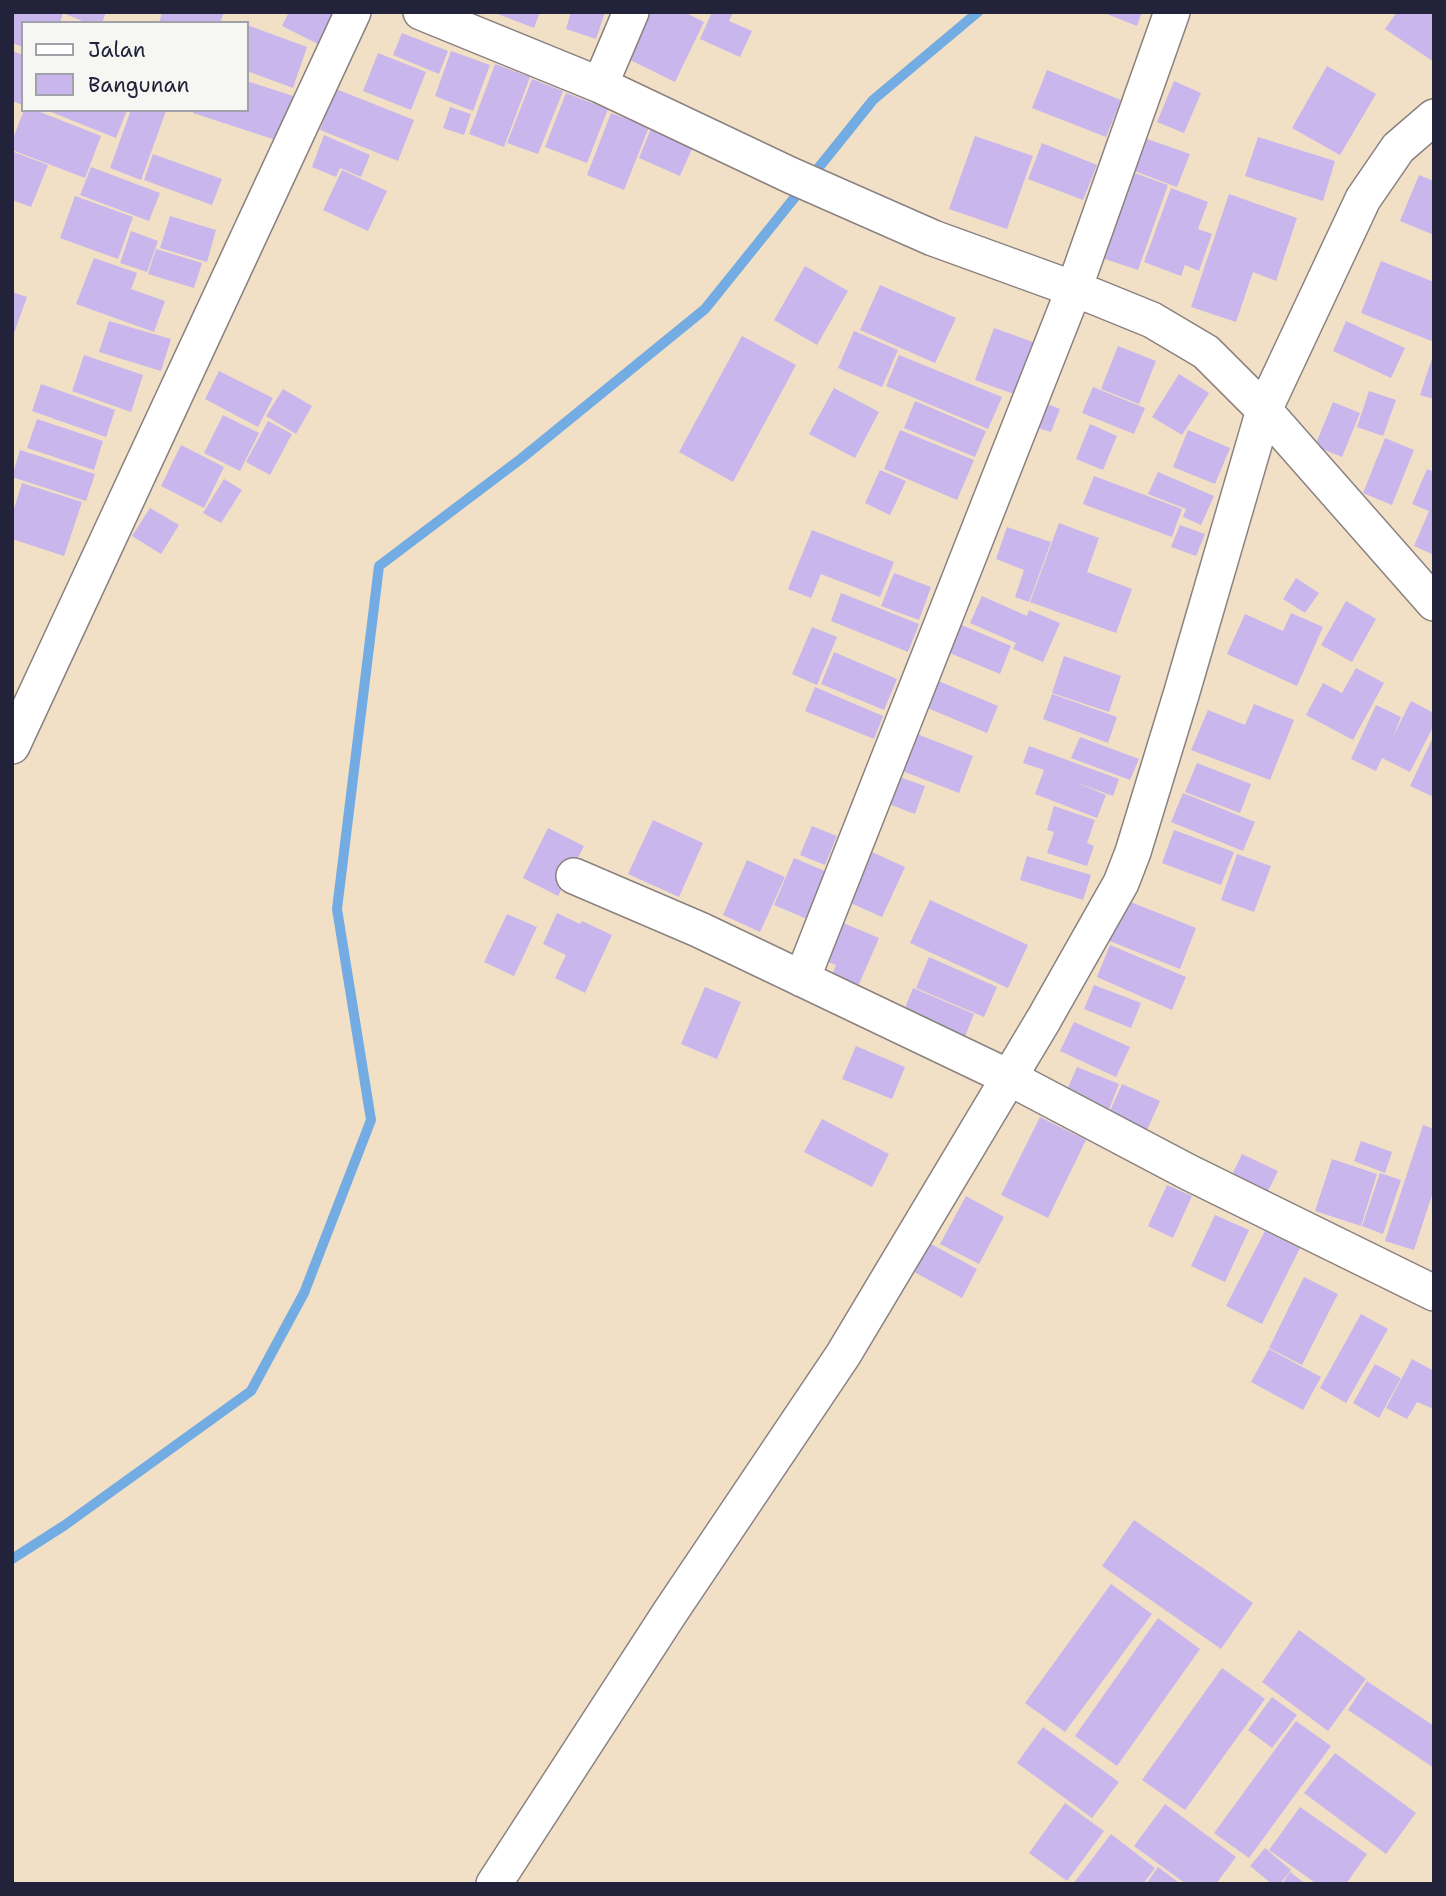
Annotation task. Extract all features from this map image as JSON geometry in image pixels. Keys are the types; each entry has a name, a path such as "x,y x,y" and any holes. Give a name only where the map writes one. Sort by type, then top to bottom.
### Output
{"street":[{"path":"12,746 21,699 353,12"},
{"path":"421,12 600,85 793,176 933,237 1152,320 1206,352 1264,410 1434,603"},
{"path":"600,85 631,12"},
{"path":"802,979 1074,289 1172,12"},
{"path":"494,1884 843,1355 1044,1019 1125,872 1173,721 1264,410 1363,199 1398,148 1434,117"},
{"path":"574,876 700,930 1008,1077 1188,1172 1434,1293"}],"building":[{"path":"13,12 106,12 103,21 82,21 63,13 61,21 21,21 21,46 12,43"},
{"path":"162,12 224,12 221,21 160,21"},
{"path":"289,12 339,12 322,46 282,26"},
{"path":"493,12 540,12 534,28"},
{"path":"571,12 605,12 596,39 566,29"},
{"path":"643,12 684,12 704,22 675,82 622,56"},
{"path":"712,12 733,12 729,21 752,31 740,57 700,39"},
{"path":"1102,12 1142,12 1137,26"},
{"path":"1397,12 1434,12 1434,62 1385,29"},
{"path":"248,25 307,47 293,88 248,71"},
{"path":"402,33 448,51 439,74 393,55"},
{"path":"12,51 21,54 21,104 12,101"},
{"path":"451,51 490,65 473,111 435,96"},
{"path":"378,53 426,72 411,110 363,91"},
{"path":"495,64 530,77 504,147 469,134"},
{"path":"1327,66 1376,94 1340,155 1292,128"},
{"path":"1047,70 1121,100 1106,137 1032,108"},
{"path":"532,79 563,91 538,154 507,143"},
{"path":"248,81 293,96 279,141 193,113 248,112"},
{"path":"1174,81 1201,93 1184,133 1157,122"},
{"path":"336,89 414,120 398,161 320,130"},
{"path":"566,93 608,109 587,163 545,147"},
{"path":"450,107 471,114 464,135 443,128"},
{"path":"23,112 40,112 101,136 85,178 12,150 12,141"},
{"path":"51,112 126,112 116,138"},
{"path":"130,112 166,112 141,180 110,168"},
{"path":"611,113 649,127 624,190 587,175"},
{"path":"652,126 694,144 680,176 639,158"},
{"path":"1133,134 1190,154 1177,187 1121,166"},
{"path":"324,135 370,155 361,177 340,168 336,177 312,167"},
{"path":"975,136 1033,156 1007,229 949,209"},
{"path":"1258,137 1335,161 1323,201 1245,176"},
{"path":"1042,143 1097,165 1083,200 1028,179"},
{"path":"14,152 48,165 31,207 12,200"},
{"path":"153,154 222,179 212,205 144,180"},
{"path":"91,167 160,193 149,221 80,195"},
{"path":"342,170 387,191 368,231 323,210"},
{"path":"1129,171 1168,185 1138,270 1099,257"},
{"path":"1419,175 1434,181 1434,235 1400,221"},
{"path":"1171,188 1208,202 1198,229 1212,234 1199,271 1185,265 1181,276 1144,262"},
{"path":"1229,194 1297,218 1276,281 1253,272 1236,322 1191,307"},
{"path":"75,196 133,217 118,259 60,238"},
{"path":"170,216 216,230 207,262 160,248"},
{"path":"131,231 158,241 147,272 120,263"},
{"path":"156,249 202,263 194,288 148,274"},
{"path":"94,258 137,273 131,289 165,301 154,332 76,304"},
{"path":"1381,261 1434,282 1434,342 1361,313"},
{"path":"805,266 848,291 817,345 774,320"},
{"path":"880,285 956,318 935,363 860,330"},
{"path":"12,292 27,297 14,333 12,332"},
{"path":"109,321 171,339 161,371 99,352"},
{"path":"1346,321 1405,348 1391,378 1333,351"},
{"path":"994,328 1033,342 1014,394 975,380"},
{"path":"854,331 898,350 882,387 838,368"},
{"path":"742,336 796,365 733,482 679,452"},
{"path":"1118,346 1156,361 1139,404 1101,389"},
{"path":"84,355 143,375 131,412 72,391"},
{"path":"899,355 1002,397 988,429 886,386"},
{"path":"1434,355 1434,399 1420,395"},
{"path":"219,371 273,398 258,427 205,399"},
{"path":"1179,374 1209,393 1182,435 1152,417"},
{"path":"41,384 115,410 106,437 32,411"},
{"path":"1093,387 1145,408 1134,434 1082,413"},
{"path":"834,388 879,412 855,458 809,434"},
{"path":"283,389 312,406 296,434 266,416"},
{"path":"1369,391 1396,400 1383,436 1357,427"},
{"path":"1035,399 1060,409 1051,432 1026,424"},
{"path":"915,401 986,431 975,457 904,428"},
{"path":"1333,402 1360,413 1342,457 1315,446"},
{"path":"223,415 259,433 240,471 204,453"},
{"path":"37,419 103,441 94,470 27,448"},
{"path":"268,421 292,434 270,475 246,462"},
{"path":"1090,424 1117,436 1103,470 1076,459"},
{"path":"900,430 974,460 957,500 884,469"},
{"path":"1188,430 1230,448 1215,484 1173,467"},
{"path":"1385,438 1414,450 1392,505 1363,493"},
{"path":"181,445 224,467 204,508 161,486"},
{"path":"20,450 95,474 86,501 12,477"},
{"path":"1427,469 1434,472 1434,555 1414,546 1429,511 1412,504"},
{"path":"880,470 906,481 890,515 865,503"},
{"path":"1158,472 1214,496 1201,525 1183,517 1186,509 1148,494"},
{"path":"1094,476 1182,509 1172,537 1083,504"},
{"path":"224,479 242,490 221,523 203,513"},
{"path":"22,483 82,502 64,556 12,539 12,515"},
{"path":"150,508 179,525 161,554 132,536"},
{"path":"1059,523 1099,538 1087,572 1132,589 1116,633 1030,602"},
{"path":"1180,525 1205,534 1196,556 1171,547"},
{"path":"1007,527 1051,542 1029,602 1015,597 1024,570 996,559"},
{"path":"812,530 894,562 880,597 821,574 811,598 788,589"},
{"path":"894,573 931,587 919,620 881,606"},
{"path":"1296,578 1319,593 1305,613 1283,599"},
{"path":"841,593 919,624 908,652 831,621"},
{"path":"982,596 1027,616 1029,610 1060,623 1043,662 1013,649 1016,643 970,623"},
{"path":"1346,601 1376,619 1352,662 1321,645"},
{"path":"1291,613 1323,627 1297,686 1227,654 1245,614 1283,631"},
{"path":"957,623 1011,646 1000,674 945,651"},
{"path":"812,627 837,637 817,685 792,674"},
{"path":"834,652 897,679 884,710 821,684"},
{"path":"1064,656 1121,676 1109,712 1052,693"},
{"path":"1356,668 1384,683 1353,740 1306,715 1323,683 1342,693"},
{"path":"929,677 998,706 987,733 918,704"},
{"path":"815,687 883,716 874,739 805,711"},
{"path":"1052,694 1117,717 1108,743 1043,719"},
{"path":"1411,701 1434,713 1434,725 1410,772 1382,758 1376,771 1351,759 1376,705 1401,717 1393,737"},
{"path":"1254,704 1294,720 1270,780 1191,750 1208,710 1245,725"},
{"path":"907,730 973,756 959,793 892,767"},
{"path":"1434,735 1434,797 1410,786"},
{"path":"1080,737 1139,759 1130,780 1071,758"},
{"path":"1029,746 1119,779 1113,796 1075,782 1106,795 1097,818 1035,794 1044,770 1023,763"},
{"path":"1197,763 1251,784 1240,813 1185,792"},
{"path":"891,774 925,786 915,814 881,801"},
{"path":"1183,793 1255,822 1243,851 1171,822"},
{"path":"1054,806 1095,820 1087,843 1094,846 1087,866 1047,853 1054,832 1047,830"},
{"path":"653,820 703,843 679,897 628,874"},
{"path":"812,826 837,836 825,865 800,855"},
{"path":"548,828 584,846 558,896 523,878"},
{"path":"1174,830 1234,852 1221,885 1162,863"},
{"path":"861,847 905,867 882,917 839,898"},
{"path":"1237,854 1271,866 1254,912 1221,900"},
{"path":"1027,856 1091,875 1083,900 1020,880"},
{"path":"794,858 827,872 807,919 774,905"},
{"path":"747,860 785,877 760,932 723,915"},
{"path":"1123,899 1196,928 1180,969 1107,940"},
{"path":"930,900 1028,945 1008,988 910,943"},
{"path":"557,913 612,935 585,993 555,978 566,955 543,944"},
{"path":"507,914 537,927 514,976 484,962"},
{"path":"836,920 879,938 856,991 830,980 836,965 819,959"},
{"path":"1110,945 1186,977 1172,1010 1097,977"},
{"path":"929,957 997,987 984,1017 916,988"},
{"path":"1094,985 1141,1003 1131,1028 1084,1009"},
{"path":"705,987 741,1002 717,1059 681,1044"},
{"path":"913,988 974,1014 960,1049 899,1023"},
{"path":"1074,1022 1130,1047 1116,1077 1060,1051"},
{"path":"856,1046 905,1067 892,1099 842,1079"},
{"path":"1077,1067 1119,1084 1106,1117 1063,1099"},
{"path":"1122,1084 1160,1101 1143,1139 1105,1122"},
{"path":"1040,1117 1086,1140 1048,1218 1001,1195"},
{"path":"822,1119 889,1154 872,1187 804,1152"},
{"path":"1423,1125 1434,1129 1434,1189 1414,1250 1385,1241"},
{"path":"1361,1141 1392,1152 1385,1173 1354,1161"},
{"path":"1242,1154 1278,1171 1267,1193 1231,1177"},
{"path":"1332,1159 1377,1174 1361,1226 1315,1211"},
{"path":"1380,1173 1401,1180 1383,1234 1362,1226"},
{"path":"1167,1185 1192,1196 1173,1238 1148,1226"},
{"path":"966,1196 1004,1217 979,1264 940,1244"},
{"path":"1215,1215 1249,1230 1225,1282 1191,1266"},
{"path":"1265,1231 1300,1248 1262,1324 1226,1306"},
{"path":"922,1239 977,1269 962,1298 907,1268"},
{"path":"1304,1277 1338,1294 1302,1365 1269,1348"},
{"path":"1361,1314 1388,1329 1346,1403 1320,1388"},
{"path":"1269,1349 1321,1377 1303,1410 1251,1382"},
{"path":"1412,1359 1434,1371 1434,1409 1417,1402 1407,1419 1386,1408"},
{"path":"1375,1364 1401,1378 1379,1418 1353,1403"},
{"path":"1134,1520 1253,1603 1221,1649 1102,1566"},
{"path":"1111,1584 1152,1614 1065,1732 1025,1703"},
{"path":"1158,1618 1200,1649 1117,1766 1075,1736"},
{"path":"1299,1630 1366,1679 1328,1731 1262,1682"},
{"path":"1222,1668 1265,1699 1185,1810 1142,1780"},
{"path":"1367,1681 1434,1726 1434,1768 1348,1710"},
{"path":"1272,1697 1297,1715 1272,1748 1248,1730"},
{"path":"1296,1721 1331,1746 1249,1858 1214,1833"},
{"path":"1043,1727 1119,1782 1092,1818 1017,1763"},
{"path":"1335,1753 1416,1813 1386,1854 1304,1793"},
{"path":"1065,1803 1104,1831 1067,1881 1029,1853"},
{"path":"1165,1804 1236,1857 1216,1884 1186,1884 1134,1846"},
{"path":"1300,1807 1367,1854 1346,1884 1317,1884 1269,1850"},
{"path":"1111,1834 1155,1868 1143,1884 1073,1884"},
{"path":"1265,1848 1291,1870 1280,1884 1272,1884 1250,1866"},
{"path":"1158,1867 1181,1884 1146,1884"},
{"path":"1290,1872 1306,1884 1282,1884"}],"waterway":[{"path":"12,1559 65,1525 251,1391 304,1293 371,1120 337,909 379,566 522,458 705,309 873,100 978,12"}]}
